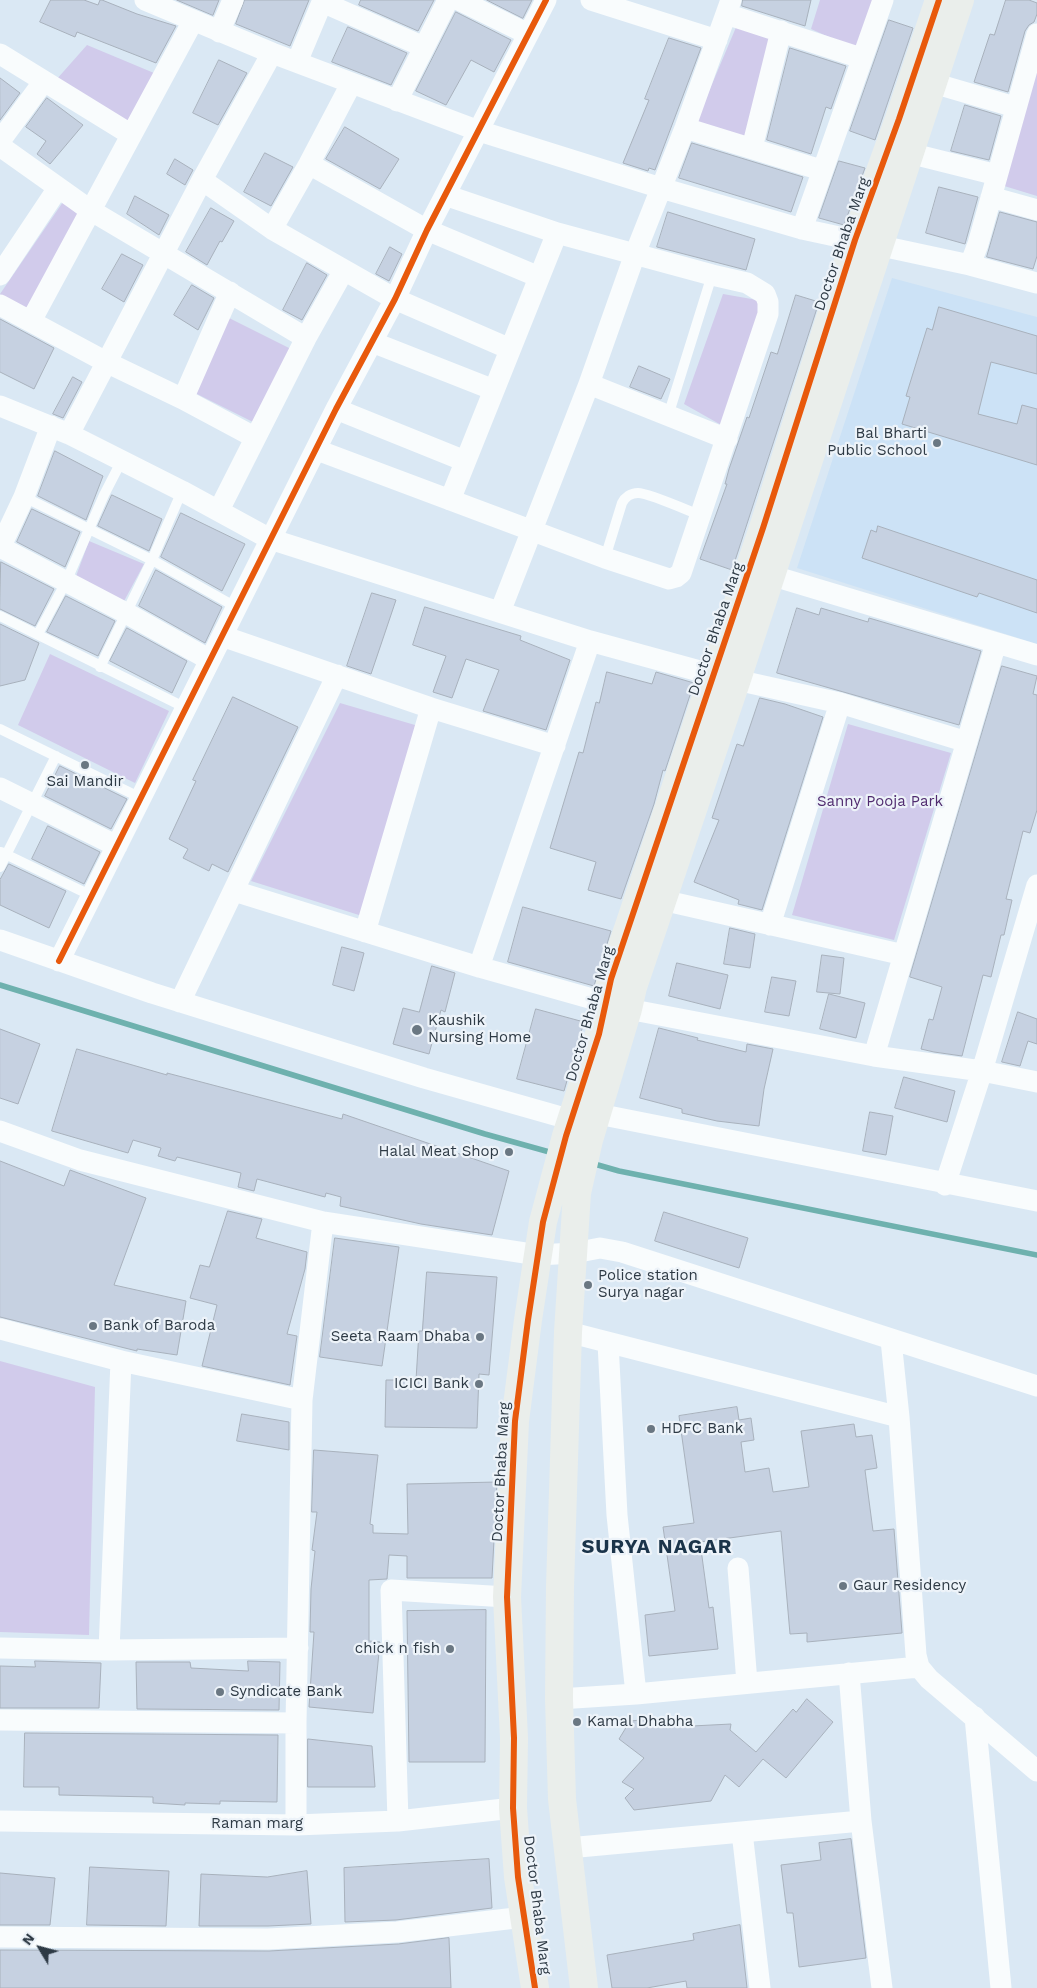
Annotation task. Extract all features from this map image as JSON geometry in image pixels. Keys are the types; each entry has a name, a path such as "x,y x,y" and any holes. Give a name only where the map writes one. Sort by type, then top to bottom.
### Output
{"street":[{"path":"145,0 272,53 479,132 802,229 1036,279"},
{"path":"219,32 233,0"},
{"path":"397,102 448,0"},
{"path":"459,0 528,34"},
{"path":"59,961 270,539 317,450 336,409 395,299 427,230 546,0"},
{"path":"591,0 717,40"},
{"path":"802,229 882,0"},
{"name":"Doctor Bhaba Marg","path":"618,1006 611,979 725,677 770,575 867,243 899,119 939,0"},
{"name":"Doctor Bhaba Marg","path":"535,1988 518,1877 513,1808 514,1738 507,1597 515,1421 543,1222 566,1187 582,1124 618,1006 633,987 662,900 725,677 764,528 867,243 909,153 960,0"},
{"path":"297,62 322,1 424,47"},
{"path":"500,612 533,530 635,254 685,128 728,7 781,31 861,58"},
{"path":"31,321 130,134 193,21"},
{"path":"752,148 781,31"},
{"path":"970,265 1037,34"},
{"path":"210,660 126,613 0,548 24,497 60,430 108,363 202,180 272,53"},
{"path":"0,54 130,134"},
{"path":"0,141 44,81"},
{"path":"933,83 1015,107"},
{"path":"272,229 352,84"},
{"path":"685,128 822,170"},
{"path":"0,146 90,210 306,338"},
{"path":"909,153 997,175"},
{"path":"309,164 427,230 539,277"},
{"path":"202,180 272,229 395,299 510,350"},
{"path":"0,275 58,188"},
{"path":"317,450 606,558 662,577 676,577 682,573 768,314 768,302 765,294 747,283 557,233 445,195"},
{"path":"991,197 1037,210"},
{"path":"450,500 557,233"},
{"path":"218,510 254,437 344,270"},
{"path":"183,399 230,292"},
{"path":"0,305 108,363 183,399 254,437"},
{"path":"372,342 494,390"},
{"path":"588,384 727,440"},
{"path":"0,406 60,430 122,460 270,539 590,641 725,677 840,703 967,742"},
{"path":"336,409 465,461"},
{"path":"770,575 1037,655"},
{"path":"222,636 431,708 554,746"},
{"path":"480,967 590,641"},
{"path":"874,1056 996,643"},
{"path":"180,1002 337,675"},
{"path":"770,925 840,703"},
{"path":"365,932 431,708"},
{"path":"0,788 117,846"},
{"path":"945,1184 982,1072 1037,885"},
{"path":"234,891 480,967 618,1006 874,1056 1037,1082"},
{"path":"662,900 904,955"},
{"path":"0,940 180,1002 424,1078 582,1124 945,1184 1037,1202"},
{"path":"0,1131 80,1160 323,1222 538,1255 574,1253 600,1248 622,1252 1037,1386"},
{"name":"Doctor Bhaba Marg","path":"566,1187 574,1253 568,1332 560,1587 559,1699 562,1799 584,1988"},
{"path":"296,1825 302,1400 323,1222"},
{"path":"0,1330 121,1361 302,1400"},
{"path":"568,1332 899,1417"},
{"path":"891,1340 899,1417 918,1667 929,1680 1037,1771"},
{"path":"608,1343 617,1515 636,1694"},
{"path":"109,1650 121,1361"},
{"path":"738,1568 747,1682"},
{"path":"398,1821 391,1590 507,1597"},
{"path":"0,1648 109,1650 298,1648"},
{"path":"559,1699 636,1694 918,1667"},
{"path":"849,1673 861,1822 882,1988"},
{"path":"975,1717 1001,1988"},
{"path":"0,1720 296,1723"},
{"name":"Raman marg","path":"0,1821 296,1825 398,1821 513,1808"},
{"path":"568,1848 861,1822"},
{"path":"742,1832 760,1988"},
{"path":"0,1937 268,1939 397,1932 524,1917"}],"lane":[{"path":"668,416 712,275"},
{"path":"38,634 66,582 104,495 122,460"},
{"path":"100,667 152,560 182,491"},
{"path":"606,558 622,503 625,498 631,495 643,494 702,516"},
{"path":"24,497 152,560 236,607"},
{"path":"0,616 186,708"},
{"path":"0,729 141,798"},
{"path":"0,867 3,853 32,804 56,756"},
{"path":"3,853 92,896"}],"shaded area":[{"name":"Bal Bharti Public School","path":"892,278 1037,317 1037,644 797,568"}],"green space":[{"path":"820,0 877,0 858,50 811,29"},
{"path":"737,25 773,35 747,137 696,122"},
{"path":"87,45 154,73 122,135 56,80"},
{"path":"1037,65 1037,196 1001,185"},
{"path":"63,202 81,217 26,313 0,303 0,294"},
{"path":"723,294 763,301 723,426 684,404"},
{"path":"229,318 293,350 255,423 195,393"},
{"path":"89,541 144,564 123,603 75,579"},
{"path":"50,654 169,711 135,783 18,725"},
{"path":"340,703 432,730 378,921 251,881"},
{"name":"Sanny Pooja Park","path":"848,724 951,753 894,940 792,915"},
{"path":"0,1361 95,1387 89,1635 0,1632"}],"building":[{"path":"51,0 84,0 98,5 100,0 102,0 137,14 176,26 156,63 77,32 75,37 40,22"},
{"path":"177,0 219,0 213,15"},
{"path":"245,0 309,0 290,46 236,24"},
{"path":"361,0 434,0 418,31 359,5"},
{"path":"487,0 532,0 523,18"},
{"path":"743,0 811,0 805,26 742,6"},
{"path":"1006,0 1029,0 1037,3 1037,14 1034,22 1025,31 1008,92 974,82 990,34 994,35"},
{"path":"456,12 511,40 494,72 471,60 446,105 416,91"},
{"path":"889,20 913,28 875,140 850,131"},
{"path":"348,27 407,53 391,85 332,62"},
{"path":"669,38 701,48 655,170 649,168 648,171 623,163 649,100 645,99"},
{"path":"790,48 846,66 831,109 826,107 811,154 767,140"},
{"path":"219,60 247,73 218,125 193,113"},
{"path":"0,78 20,93 0,120"},
{"path":"47,98 83,125 50,164 37,154 46,141 26,127"},
{"path":"965,105 1001,116 989,160 951,151"},
{"path":"345,127 399,159 380,189 326,159"},
{"path":"692,143 803,177 791,212 679,178"},
{"path":"265,153 293,167 271,206 244,192"},
{"path":"175,159 193,170 185,185 167,174"},
{"path":"839,161 865,168 844,225 819,218"},
{"path":"939,187 978,197 965,244 926,233"},
{"path":"135,196 169,215 159,235 127,214"},
{"path":"211,208 234,221 207,265 186,252"},
{"path":"668,212 755,239 746,270 657,247"},
{"path":"1000,212 1037,222 1037,256 1033,269 987,257"},
{"path":"390,247 402,254 389,281 376,274"},
{"path":"122,254 143,265 124,302 102,289"},
{"path":"307,263 327,275 302,320 283,310"},
{"path":"192,285 214,298 198,330 174,315"},
{"path":"796,295 819,302 732,570 700,559 727,484 725,484 729,469 747,417 749,418 771,352 777,354"},
{"path":"939,307 1037,336 1037,374 991,362 978,414 1017,424 1022,405 1037,409 1037,465 902,424 910,397 906,396 927,328 932,330"},
{"path":"0,319 54,348 34,389 0,372"},
{"path":"639,366 670,379 661,399 630,387"},
{"path":"73,377 82,382 63,418 53,414"},
{"path":"55,451 103,476 86,520 38,496"},
{"path":"112,495 162,519 149,551 98,526"},
{"path":"32,509 80,532 65,567 17,542"},
{"path":"181,513 245,544 222,591 161,557"},
{"path":"878,526 1037,580 1037,613 979,593 977,597 862,558 871,530 876,532"},
{"path":"1,562 54,589 35,626 0,609"},
{"path":"156,570 222,607 205,643 139,606"},
{"path":"372,593 396,600 371,674 347,666"},
{"path":"66,596 115,621 98,656 47,632"},
{"path":"425,607 521,636 520,640 570,660 546,730 483,711 499,670 466,659 452,698 433,692 446,656 413,645"},
{"path":"797,608 819,615 821,608 868,622 869,618 981,651 959,725 777,673"},
{"path":"0,624 39,643 25,680 0,686"},
{"path":"127,628 187,661 172,693 110,661"},
{"path":"1002,666 1037,676 1033,694 1037,695 1037,810 1030,833 1023,831 1006,899 1012,900 1004,935 1001,935 991,977 983,975 962,1056 921,1049 929,1019 933,1020 942,987 910,977"},
{"path":"607,672 652,684 656,672 694,683 665,771 663,770 654,804 621,899 588,890 596,862 550,848 579,752 583,753 596,702 599,703"},
{"path":"233,697 298,727 228,872 212,864 209,871 183,858 188,849 169,839 196,781 193,780"},
{"path":"760,698 823,717 762,910 738,904 739,900 694,882 719,820 712,818 737,744 743,746"},
{"path":"60,766 127,799 111,829 45,796"},
{"path":"48,826 100,852 84,884 32,859"},
{"path":"9,864 66,891 49,928 0,905 0,880"},
{"path":"523,907 611,931 594,986 508,962"},
{"path":"730,928 755,934 750,968 724,964"},
{"path":"342,947 364,953 354,991 333,985"},
{"path":"822,955 844,958 840,994 817,992"},
{"path":"677,963 728,975 720,1009 669,996"},
{"path":"432,966 455,973 445,1012 441,1010 429,1054 393,1044 403,1008 419,1012"},
{"path":"772,977 796,981 789,1016 765,1012"},
{"path":"829,994 865,1003 856,1038 820,1029"},
{"path":"536,1009 584,1022 564,1091 517,1079"},
{"path":"1018,1012 1037,1019 1037,1044 1028,1041 1020,1066 1002,1062"},
{"path":"659,1028 746,1052 747,1044 773,1049 764,1089 759,1126 717,1121 682,1113 682,1109 640,1098"},
{"path":"0,1029 40,1044 18,1104 0,1098"},
{"path":"77,1049 167,1075 167,1073 342,1119 343,1114 509,1171 492,1235 421,1224 340,1206 341,1197 326,1193 325,1197 257,1179 254,1191 238,1187 241,1173 177,1157 175,1161 158,1156 161,1148 133,1140 128,1153 52,1131"},
{"path":"904,1077 955,1091 947,1122 895,1108"},
{"path":"870,1112 893,1116 886,1155 863,1151"},
{"path":"0,1161 64,1186 70,1170 146,1198 114,1285 186,1301 177,1355 137,1349 137,1351 0,1317"},
{"path":"228,1211 262,1219 256,1238 307,1252 305,1269 287,1334 297,1336 290,1385 202,1366 217,1305 190,1298 200,1265 209,1267"},
{"path":"664,1212 748,1238 739,1268 655,1241"},
{"path":"335,1238 399,1247 382,1366 320,1357"},
{"path":"427,1272 497,1277 489,1375 479,1374 477,1428 385,1427 386,1380 416,1380 419,1331 422,1331"},
{"path":"737,1407 739,1420 751,1418 754,1440 741,1442 745,1472 769,1468 773,1492 809,1487 801,1431 854,1424 856,1437 872,1435 877,1468 865,1470 873,1531 894,1529 902,1633 807,1642 807,1633 790,1634 781,1531 700,1542 709,1608 713,1607 718,1649 649,1656 645,1615 675,1611 663,1527 694,1523 679,1416"},
{"path":"242,1414 289,1422 289,1450 237,1441"},
{"path":"314,1450 378,1455 370,1524 373,1525 373,1533 408,1534 407,1484 497,1482 492,1578 407,1578 407,1556 389,1555 387,1579 369,1580 369,1641 380,1642 373,1713 309,1707 314,1632 310,1632 311,1589 315,1551 312,1550 317,1512 312,1512"},
{"path":"486,1610 485,1762 409,1762 407,1611"},
{"path":"35,1661 101,1663 99,1708 0,1708 0,1666 35,1667"},
{"path":"248,1661 280,1662 279,1710 137,1709 136,1662 190,1662 191,1668 248,1671"},
{"path":"807,1699 833,1722 786,1778 763,1759 739,1787 725,1775 711,1801 634,1810 625,1798 634,1789 622,1782 644,1758 619,1739 630,1721 664,1718 692,1726 731,1724 730,1730 756,1752 793,1709 796,1712"},
{"path":"25,1733 278,1735 277,1802 220,1801 220,1804 185,1803 185,1805 153,1803 153,1797 59,1795 59,1787 24,1787"},
{"path":"308,1739 372,1746 375,1787 308,1787"},
{"path":"851,1839 866,1958 799,1967 793,1913 787,1913 781,1865 821,1860 819,1843"},
{"path":"489,1859 492,1908 396,1920 345,1922 344,1868"},
{"path":"90,1867 169,1871 166,1926 87,1925"},
{"path":"307,1871 311,1924 199,1926 201,1874 267,1877"},
{"path":"0,1873 55,1878 50,1925 0,1925"},
{"path":"740,1925 747,1988 687,1988 686,1981 647,1988 612,1988 607,1955 694,1940 693,1934"},
{"path":"449,1938 451,1988 0,1988 0,1950 269,1951 398,1944"}],"waterway":[{"path":"0,985 485,1134 553,1153"},
{"path":"591,1163 619,1171 1037,1255"}],"cycle path":[{"path":"59,961 336,409 395,299 427,230 546,0"},
{"path":"535,1988 518,1877 513,1808 514,1738 507,1597 515,1421 543,1222 566,1136 599,1034 611,979 763,528 855,240 899,119 939,0"}],"place":[{"name":"Bal Bharti Public School","path":"937,443"},
{"name":"Sai Mandir","path":"85,765"},
{"name":"Kaushik Nursing Home","path":"417,1030"},
{"name":"Halal Meat Shop","path":"509,1152"},
{"name":"Police station Surya nagar","path":"588,1285"},
{"name":"Bank of Baroda","path":"93,1326"},
{"name":"Seeta Raam Dhaba","path":"480,1337"},
{"name":"ICICI Bank","path":"479,1384"},
{"name":"HDFC Bank","path":"651,1429"},
{"name":"Gaur Residency","path":"843,1586"},
{"name":"chick n fish","path":"450,1649"},
{"name":"Syndicate Bank","path":"220,1692"},
{"name":"Kamal Dhabha","path":"577,1722"}],"district":[{"name":"SURYA NAGAR","path":"657,1547"}]}
